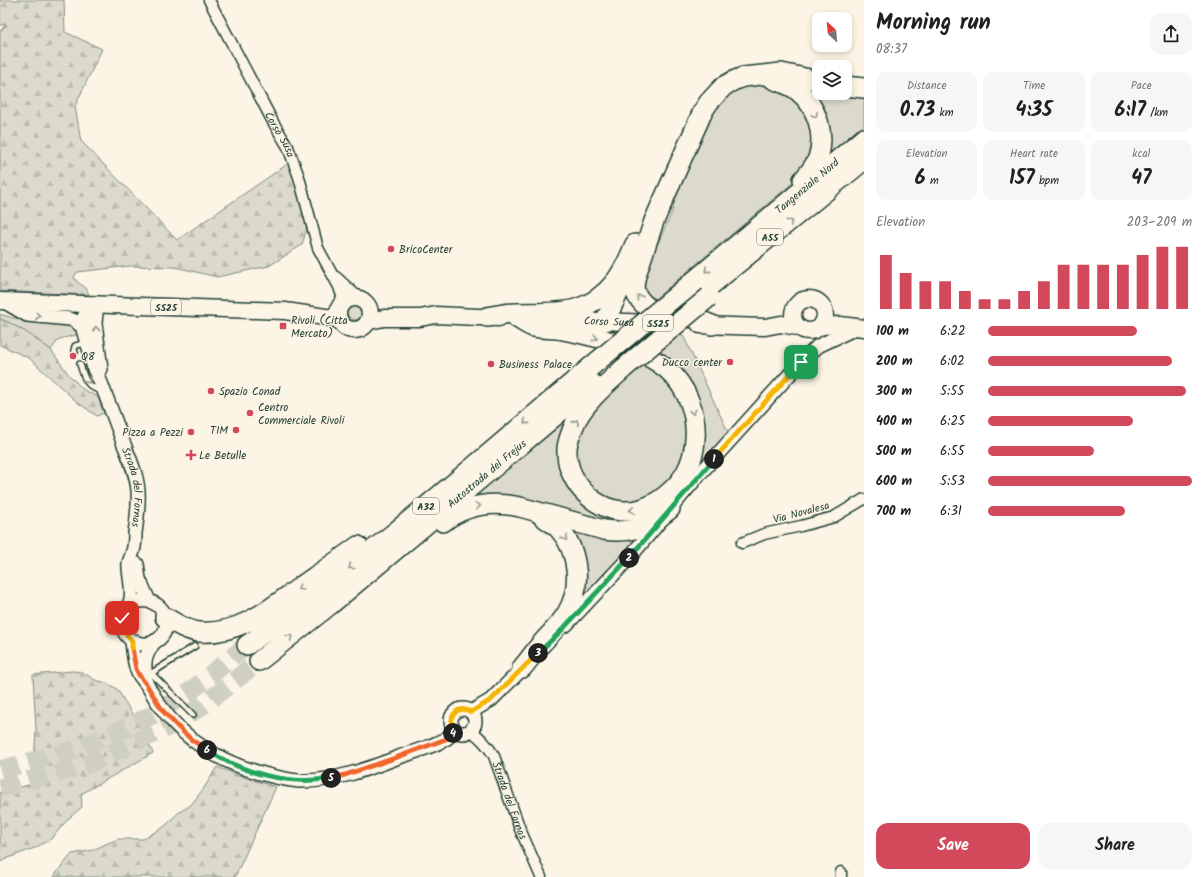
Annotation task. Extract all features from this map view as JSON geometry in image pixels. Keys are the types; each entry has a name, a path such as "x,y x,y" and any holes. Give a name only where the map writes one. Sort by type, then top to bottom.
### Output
{"highway":[{"path":"712,325 694,318 658,314 638,298 634,285 654,221 703,111 716,93 724,86 743,77 764,76 781,73 812,80"},
{"path":"737,245 751,224 803,181 812,170 818,159 821,147 821,135 818,122 813,110 799,91 791,86 764,76"},
{"path":"852,87 864,88"},
{"name":"Tangenziale Nord","path":"676,296 864,138"},
{"path":"487,317 512,313 564,312 581,308 596,300 606,292 616,281 626,265 648,216 681,160"},
{"name":"Tangenziale Nord","path":"701,298 733,268 864,160"},
{"path":"846,175 864,166"},
{"path":"605,321 645,236 654,221"},
{"name":"Autostrada del Frejus","path":"259,661 331,604 613,365 676,296"},
{"name":"Autostrada del Frejus","path":"247,645 276,625 332,582 458,479 701,298"},
{"path":"517,318 532,326 581,334 613,343 645,355 667,370 677,380 691,404 694,416 696,430 693,452 687,471 679,483 668,494 655,503 640,509 625,511 610,508 597,503 586,495 576,484 570,472 567,459 567,446 571,432 587,404 601,389 613,365"},
{"path":"165,617 181,627 197,632 215,632 232,628 258,617 390,524 429,493 458,479"},
{"path":"331,604 359,590 447,518 468,508 493,503 506,504 616,532 639,528 649,524 670,509"},
{"path":"522,668 568,613 576,586 575,562 566,539 560,530 536,512"}],"main road":[{"name":"SS25","path":"1,301 285,311 341,310 352,298 366,309 362,328 354,330 345,327 341,310"},
{"name":"SS25","path":"796,320 798,304 804,300 818,302 822,307 823,319"},
{"name":"Corso Susa","path":"366,309 384,318 420,318 436,315 765,327 796,320"},
{"path":"796,320 807,331 812,331 823,319 840,325 860,328"}],"street":[{"name":"Corso Susa","path":"209,0 288,147 299,177 318,248 338,287 341,310"},
{"name":"Corso Susa","path":"333,275 366,309"},
{"path":"1,301 27,314 70,319 82,327"},
{"path":"82,327 85,314 98,304"},
{"name":"Strada del Fornas","path":"98,304 95,323 102,380 136,479 138,490 139,505 133,551 129,562 131,590 129,606"},
{"name":"Strada del Fornas","path":"82,327 94,368 102,380"},
{"path":"471,712 491,700 559,633 629,558 697,477 811,352 818,346 830,340 860,328"},
{"name":"Via Novalesa","path":"742,543 764,534 834,517 864,500"},
{"name":"Strada del Fornas","path":"133,551 139,579 149,601"},
{"path":"138,601 149,601 160,607 165,617 166,624 164,631 160,637 149,644 132,641 124,631 122,624 122,618 129,606 138,601"},
{"path":"132,641 132,650 136,669 139,675 148,677"},
{"path":"155,641 148,650 145,658 148,677 163,711 179,728 202,748 225,761 261,773 288,780 310,781 325,779 351,773 446,739 455,730"},
{"path":"460,710 468,710 471,712 475,719 475,723 471,730 465,733 455,730 452,722 453,715 460,710"},
{"name":"Strada del Fornas","path":"471,730 484,742 494,756 520,829 541,877"}],"lane":[{"path":"75,352 74,350 76,346 87,342"},
{"path":"80,364 86,382 95,389 102,380"},
{"path":"193,715 148,677 195,646"}],"green space":[{"path":"0,0 64,0 65,32 102,49 75,106 81,141 177,240 289,163 295,178 307,228 302,245 269,266 217,277 175,267 130,266 77,272 74,277 76,281 86,288 89,295 0,291 0,31 6,25 0,25"},
{"path":"751,83 765,84 793,97 802,107 812,134 810,159 796,180 655,299 642,289 640,283 672,212 677,189 714,107 736,88"},
{"path":"802,85 812,87 812,100 852,100 852,94 864,95 864,125 824,159"},
{"path":"355,304 361,306 363,312 361,318 355,320 349,318 347,312 349,306"},
{"path":"0,314 13,318 69,322 81,334 59,339 51,350 20,329 0,319"},
{"path":"0,319 26,332 51,350 69,375 84,390 98,397 104,413 97,416 77,402 29,358 0,345"},
{"path":"676,334 683,335 729,434 692,476 702,437 655,352"},
{"path":"643,362 671,382 688,417 684,460 664,490 628,505 598,496 576,471 573,442 589,411"},
{"path":"570,414 567,484 647,514 630,524 466,502"},
{"path":"560,524 647,531 576,605"},
{"path":"72,671 82,672 95,680 107,683 117,689 135,718 153,753 81,794 82,807 69,818 51,839 35,848 0,862 0,792 33,784 36,729 33,675"},
{"path":"217,767 276,787 235,877 54,877 72,854 93,850 118,839 143,839 164,827 178,813 191,805"}],"tunnel":[{"path":"0,770 74,750 126,728 156,713 192,690 247,645"},
{"path":"0,788 86,765 166,728 202,706 259,661"}],"place":[{"name":"BricoCenter","path":"391,249"},
{"name":"Rivoli (Citta Mercato)","path":"283,326"},
{"name":"Q8","path":"73,356"},
{"name":"Ducco center","path":"730,362"},
{"name":"Business Palace","path":"491,364"},
{"name":"Spazio Conad","path":"211,391"},
{"name":"Centro Commerciale Rivoli","path":"250,413"},
{"name":"TIM","path":"236,430"},
{"name":"Pizza a Pezzi","path":"191,432"},
{"name":"Le Betulle","path":"191,455"}],"route":[{"path":"122,618 124,631 132,641 132,650 136,669 163,711 192,740 202,748 225,761 254,772 274,777 288,780 310,781 345,775 427,747 446,739 455,730 452,718 456,712 464,709 471,712 491,700 559,633 648,537 697,477 801,362"}]}
